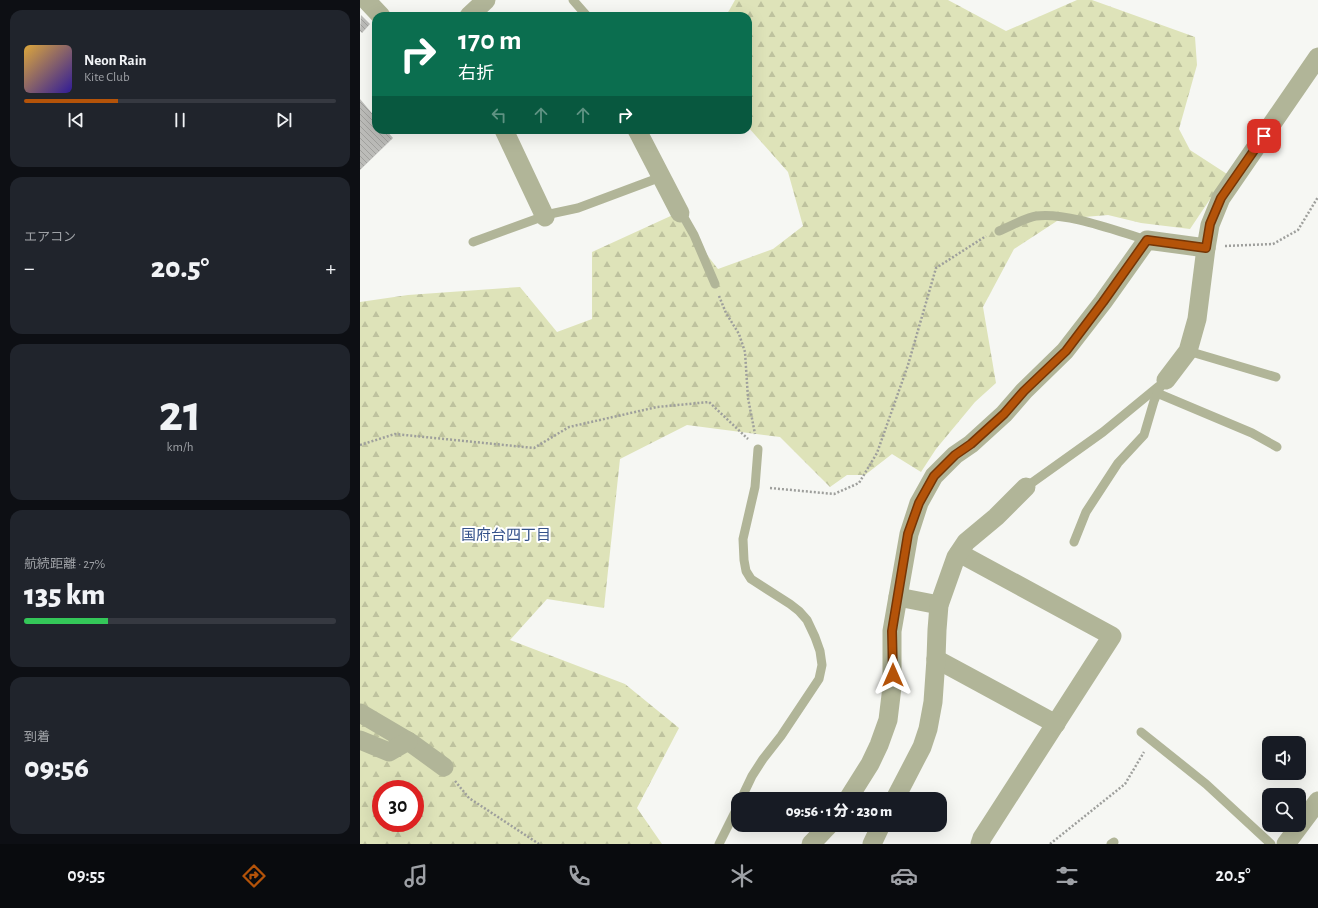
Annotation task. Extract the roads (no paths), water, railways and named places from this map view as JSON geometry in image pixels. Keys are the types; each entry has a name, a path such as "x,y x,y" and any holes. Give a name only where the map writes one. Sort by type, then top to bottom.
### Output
{"street":[{"path":"366,0 377,12"},
{"path":"473,12 486,0"},
{"path":"1162,386 1188,351 1197,320 1210,224 1221,198 1318,58"},
{"path":"507,134 545,217"},
{"path":"639,134 680,213"},
{"path":"852,792 870,764 879,746 888,720 892,687 892,631 908,534 919,503 934,476 955,455 971,444 1004,414 1024,391 1066,351 1147,240 1206,248"},
{"path":"899,792 922,747 926,735 933,702 939,605 956,557 966,542 996,517 1026,487"},
{"path":"959,553 1112,636 982,838 980,844"},
{"path":"898,597 939,605"},
{"path":"936,658 1056,724"},
{"path":"360,713 408,741 444,767"},
{"path":"360,740 389,752 408,741"},
{"path":"1286,844 1318,800"},
{"path":"811,844 822,832"},
{"path":"872,844 878,832"}],"lane":[{"path":"573,0 584,12"},
{"path":"473,242 545,217 578,208 661,176"},
{"path":"680,213 694,235 715,284"},
{"path":"999,231 1035,216 1053,216 1080,220 1147,240"},
{"path":"1188,351 1276,377"},
{"path":"1162,386 1277,447"},
{"path":"1026,487 1103,432 1162,386"},
{"path":"1074,542 1086,512 1118,464 1144,435 1162,386"},
{"path":"744,792 752,776 763,759 781,736 819,679 822,665 816,637 807,620 790,604 751,579 746,571 743,539 755,486 758,449"},
{"path":"1141,732 1206,784 1271,844"},
{"path":"719,844 731,820"}],"district":[{"name":"国府台四丁目","path":"506,535"}]}
